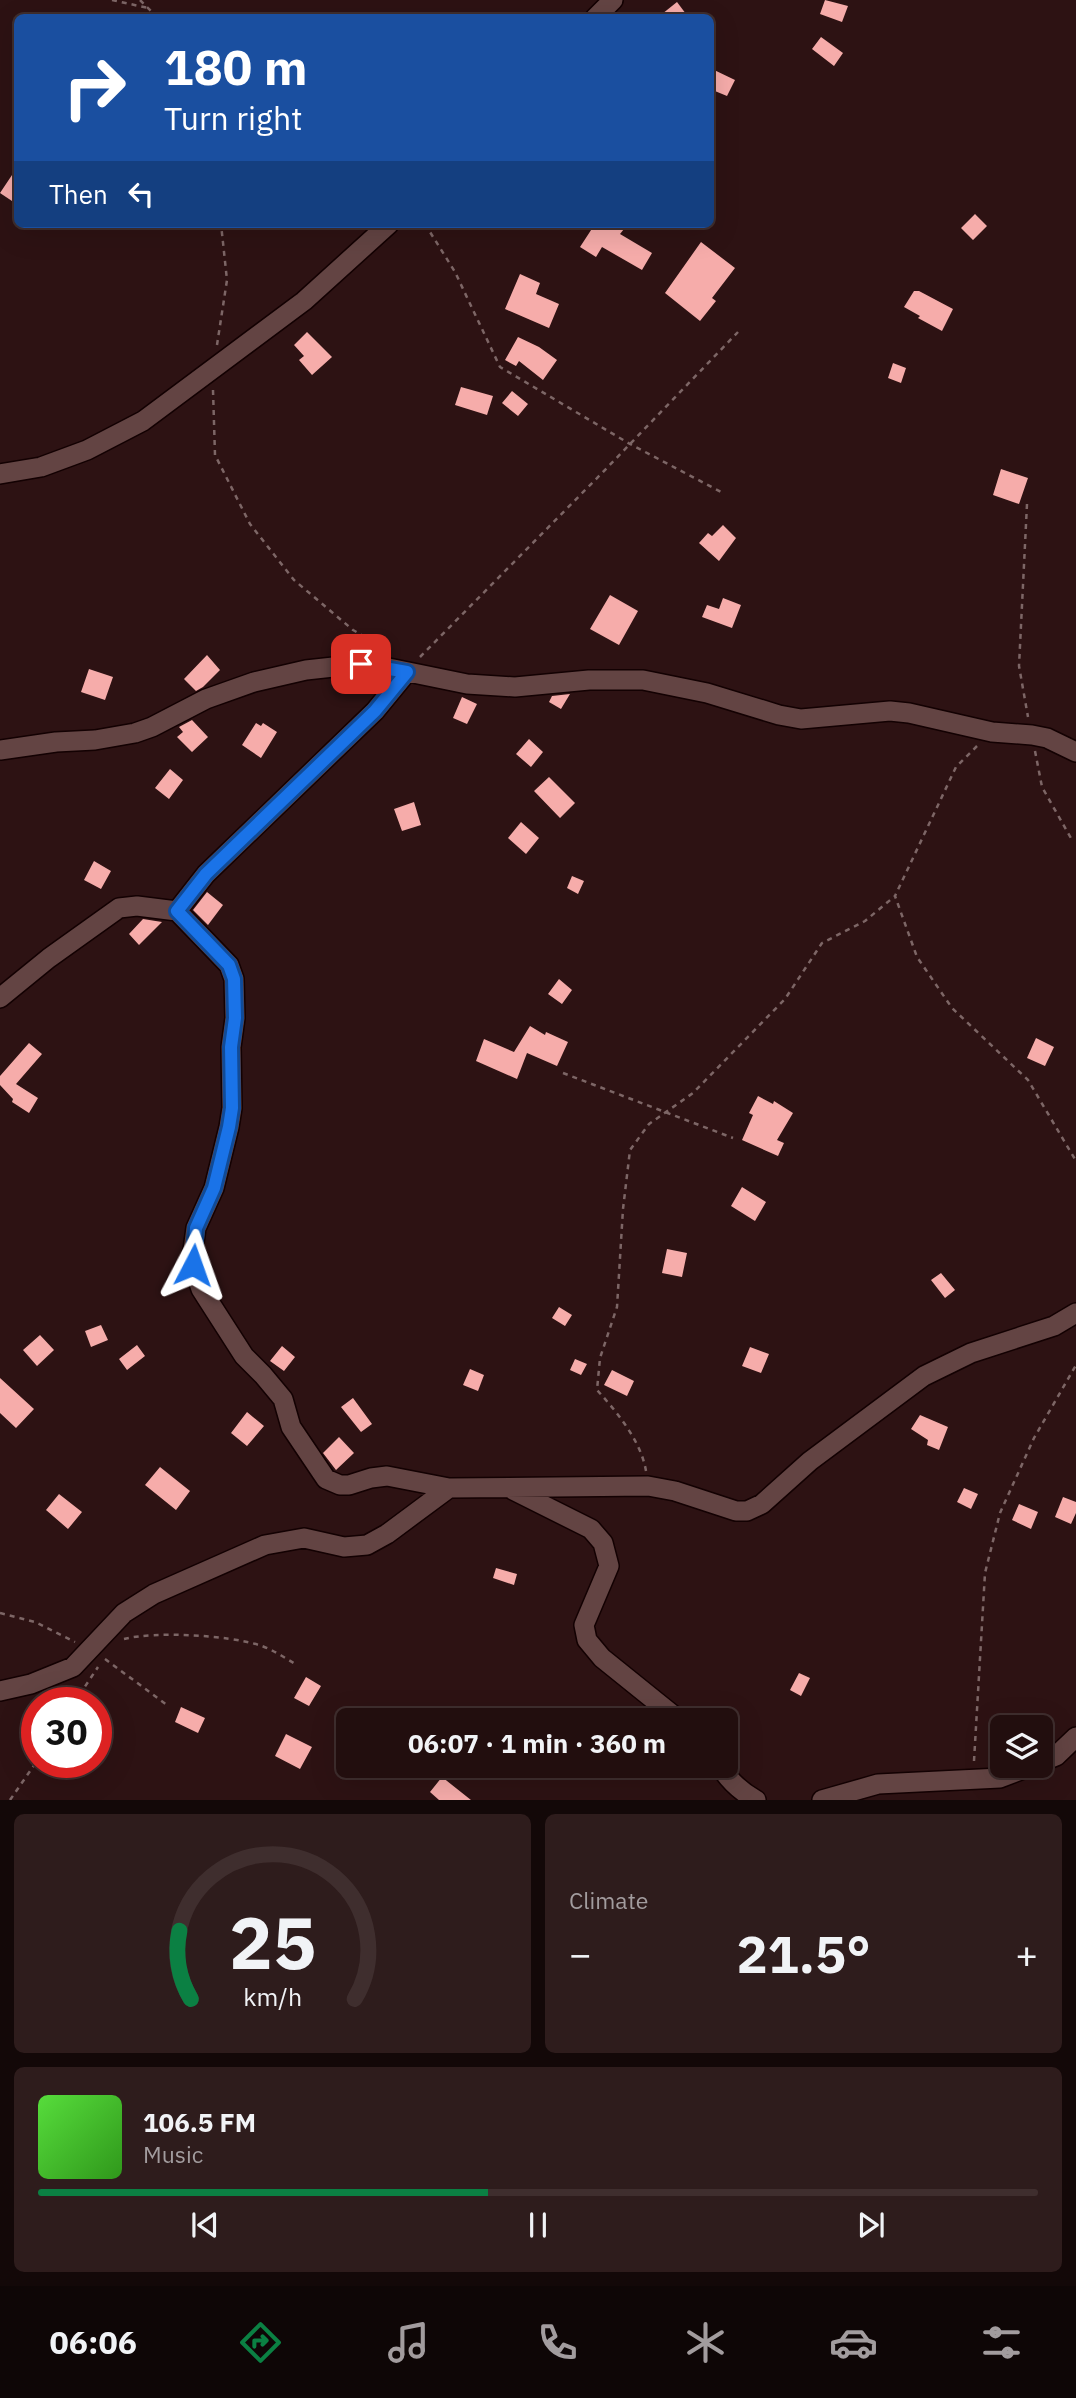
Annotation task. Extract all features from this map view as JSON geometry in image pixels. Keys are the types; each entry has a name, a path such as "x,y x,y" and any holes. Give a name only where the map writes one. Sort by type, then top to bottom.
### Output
{"street":[{"path":"599,14 614,0"},
{"path":"0,474 41,467 87,450 143,421 304,301 385,228"},
{"path":"0,750 135,733 206,699 254,682 306,670 361,664 467,684 515,687 589,680 643,680 801,719 890,711 909,713 992,732 1048,738 1076,752"},
{"path":"177,911 206,874 375,711 407,672"},
{"path":"0,998 48,957 119,908 137,906 177,911 229,965 234,979 235,1018 231,1047 232,1108 214,1188 196,1228 193,1265 201,1289 244,1356 283,1399 291,1427 326,1479 340,1485 349,1486 387,1476 449,1488 648,1486 736,1511 747,1511 762,1504 810,1461 924,1376 971,1353 1054,1326 1076,1313"},
{"path":"0,1691 31,1684 73,1667 124,1613 154,1594 265,1545 304,1538 344,1547 367,1545 387,1534 449,1488"},
{"path":"510,1489 592,1529 603,1543 608,1566 584,1625 586,1640 602,1658 664,1708"},
{"path":"1053,1757 1076,1737"},
{"path":"727,1778 743,1793 756,1800"},
{"path":"822,1800 878,1784 991,1778"}],"path":[{"path":"113,0 148,8"},
{"path":"139,0 154,14"},
{"path":"221,228 227,279 213,368 215,455 250,524 294,580 353,630 389,651"},
{"path":"428,228 455,272 500,367 630,444 723,493"},
{"path":"407,672 738,331"},
{"path":"1027,504 1019,666 1042,786 1072,840"},
{"path":"648,1486 644,1460 617,1412 597,1390 600,1357 617,1307 623,1209 631,1150 649,1124 693,1093 785,999 822,943 864,921 895,896 956,766 992,732"},
{"path":"895,896 917,957 952,1008 1028,1080 1076,1161"},
{"path":"563,1073 733,1138"},
{"path":"973,1780 985,1573 1000,1513 1034,1438 1076,1366"},
{"path":"117,1642 143,1634 209,1637 258,1645 298,1665"},
{"path":"84,1687 103,1658"},
{"path":"10,1800 25,1778"}],"building":[{"path":"825,0 848,6 842,22 820,14"},
{"path":"677,2 686,14 662,14"},
{"path":"821,37 843,53 834,66 812,49"},
{"path":"714,70 735,80 727,96 714,91"},
{"path":"14,172 14,202 0,193"},
{"path":"975,214 987,226 973,240 961,228"},
{"path":"592,228 625,228 620,234 652,253 642,270 602,247 596,257 580,247"},
{"path":"701,242 735,268 712,298 716,301 700,321 665,293"},
{"path":"520,274 540,283 536,294 559,304 549,328 505,309"},
{"path":"914,291 953,309 942,331 904,307"},
{"path":"307,332 332,357 312,375 299,360 304,356 294,345"},
{"path":"518,337 557,360 543,380 519,361 516,366 505,360"},
{"path":"893,363 906,368 901,383 888,378"},
{"path":"461,387 493,396 487,415 455,405"},
{"path":"512,391 528,404 518,416 502,403"},
{"path":"1001,469 1028,478 1019,504 993,495"},
{"path":"723,525 736,538 719,561 699,543 708,533 712,536"},
{"path":"610,595 638,611 619,645 590,629"},
{"path":"723,598 741,605 732,628 702,617 707,605 719,609"},
{"path":"207,655 220,670 196,691 184,679"},
{"path":"89,669 113,677 105,700 81,692"},
{"path":"570,694 561,709 549,702 552,696"},
{"path":"462,697 477,704 467,724 453,718"},
{"path":"192,720 208,737 192,752 177,737 183,732 179,727"},
{"path":"256,723 261,726 263,723 277,732 261,758 242,745"},
{"path":"529,739 543,752 531,767 516,754"},
{"path":"170,769 183,780 169,799 155,788"},
{"path":"549,777 575,803 560,818 534,791"},
{"path":"414,802 421,825 402,831 394,809"},
{"path":"521,822 539,838 526,854 508,838"},
{"path":"94,861 111,871 101,889 84,880"},
{"path":"572,876 584,881 578,894 567,888"},
{"path":"207,892 223,905 208,925 193,910"},
{"path":"143,919 162,922 139,945 129,934"},
{"path":"559,979 572,990 562,1004 548,994"},
{"path":"530,1026 545,1035 546,1032 568,1042 557,1066 527,1053 517,1079 476,1061 484,1039 514,1052"},
{"path":"1036,1038 1054,1047 1045,1066 1027,1058"},
{"path":"29,1043 42,1054 16,1084 38,1098 29,1113 12,1102 13,1099 0,1085 0,1076"},
{"path":"758,1096 773,1104 774,1101 793,1113 777,1140 784,1143 778,1156 742,1140 753,1115 749,1113"},
{"path":"742,1187 766,1202 755,1221 731,1206"},
{"path":"667,1249 687,1253 682,1277 662,1273"},
{"path":"941,1273 955,1290 945,1298 931,1280"},
{"path":"559,1307 572,1315 565,1326 552,1318"},
{"path":"101,1325 108,1340 91,1347 85,1331"},
{"path":"40,1335 54,1350 37,1366 23,1350"},
{"path":"137,1345 145,1356 127,1370 119,1359"},
{"path":"282,1346 295,1357 284,1371 270,1361"},
{"path":"750,1347 769,1354 761,1373 742,1366"},
{"path":"575,1359 587,1364 581,1375 570,1370"},
{"path":"470,1369 484,1375 478,1391 463,1385"},
{"path":"612,1370 634,1381 627,1396 604,1385"},
{"path":"0,1378 34,1409 16,1428 0,1413"},
{"path":"353,1398 372,1424 361,1432 341,1407"},
{"path":"247,1412 264,1426 247,1446 231,1433"},
{"path":"920,1415 948,1427 939,1450 927,1445 928,1440 911,1429"},
{"path":"339,1437 354,1453 336,1470 323,1453"},
{"path":"160,1467 190,1491 176,1510 145,1485"},
{"path":"964,1488 978,1494 971,1509 957,1502"},
{"path":"59,1494 82,1512 68,1529 46,1510"},
{"path":"1063,1497 1076,1502 1076,1513 1071,1524 1055,1517"},
{"path":"1019,1504 1038,1512 1031,1529 1012,1520"},
{"path":"496,1568 517,1574 514,1585 493,1578"},
{"path":"799,1673 810,1678 801,1696 790,1690"},
{"path":"306,1677 321,1686 309,1706 294,1698"},
{"path":"181,1707 205,1718 198,1733 175,1722"},
{"path":"286,1734 312,1747 300,1769 275,1756"},
{"path":"443,1778 471,1800 439,1800 430,1792"}],"route":[{"path":"193,1265 196,1228 214,1188 232,1108 230,1067 235,1018 234,979 229,965 177,911 206,874 375,711 407,672 361,664"}]}
